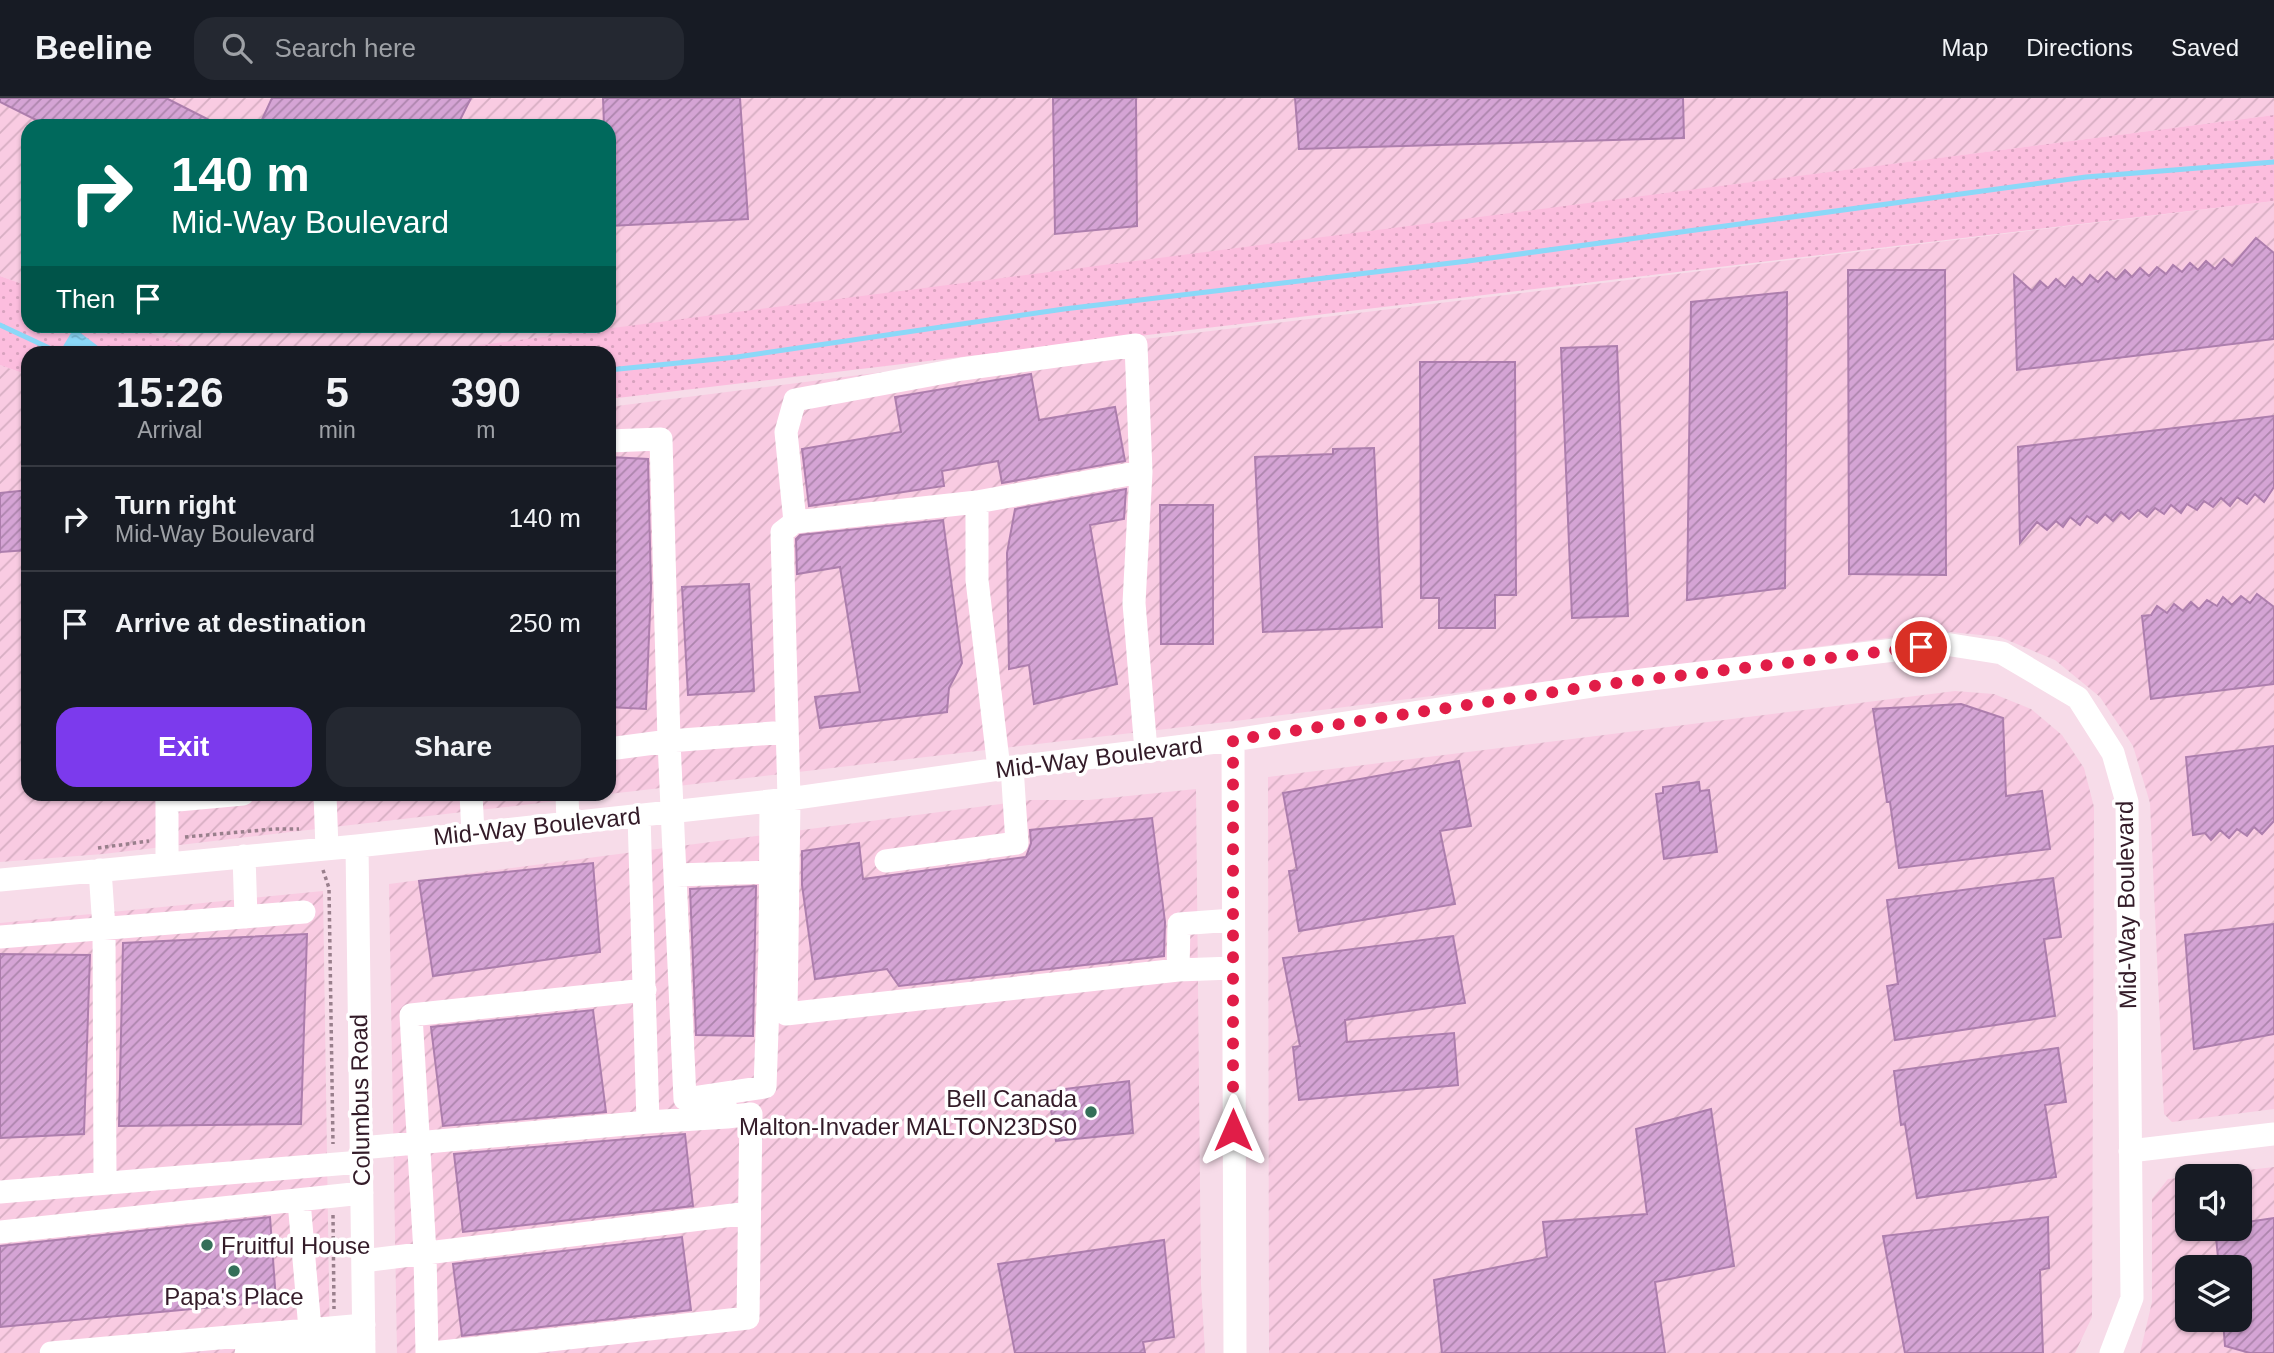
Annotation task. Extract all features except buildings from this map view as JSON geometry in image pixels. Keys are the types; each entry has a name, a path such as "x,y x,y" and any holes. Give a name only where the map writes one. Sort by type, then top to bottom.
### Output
{"street":[{"path":"795,522 786,432 795,400 975,367 1136,345 1140,472 1134,603 1146,751"},
{"path":"616,441 661,439 669,741 685,1099"},
{"path":"648,1113 685,1099 765,1087 770,872 787,732 782,532 795,522 977,502 1140,472"},
{"path":"886,861 1017,843 977,580 977,502"},
{"name":"Mid-Way Boulevard","path":"0,880 357,846 780,800 1005,768 1233,740 1600,685 1945,644 2002,653 2078,698 2113,753 2127,802 2132,1298 2110,1353"},
{"path":"616,748 787,732"},
{"path":"1233,740 1235,1353"},
{"path":"780,800 786,1014 1178,970 1233,968"},
{"path":"167,801 167,863"},
{"path":"325,801 327,849"},
{"path":"471,801 472,833"},
{"path":"567,801 568,823"},
{"path":"639,815 648,1113"},
{"name":"Columbus Road","path":"357,846 364,1340"},
{"path":"244,856 246,916"},
{"path":"100,870 104,928 105,1182"},
{"path":"676,875 770,872"},
{"path":"0,937 304,912"},
{"path":"1178,970 1179,924 1233,920"},
{"path":"427,1353 425,1253 411,1014 645,989"},
{"path":"724,1094 727,1117"},
{"path":"0,1192 361,1155 418,1143 648,1113 727,1117 751,1114 748,1318 433,1353"},
{"path":"2130,1151 2274,1134"},
{"path":"0,1232 362,1193"},
{"path":"299,1201 302,1343"},
{"path":"363,1261 749,1213"},
{"path":"51,1353 364,1340"},
{"path":"246,1353 302,1343"}],"path":[{"path":"118,845 274,829 310,829"},
{"path":"329,887 333,1137"},
{"path":"333,1207 334,1313"}],"shaded area":[{"path":"0,98 2274,98 2274,115 1721,186 1189,265 616,332 616,119 21,119 21,284 0,276"},
{"path":"2274,115 2274,201 616,398 616,346 472,346 574,333 616,333 616,328"},
{"path":"2274,201 2274,1109 2172,1122 2164,1114 2150,803 2133,746 2100,697 2055,660 2000,637 1941,631 1243,720 616,793 616,406"},
{"path":"0,276 21,284 21,333 150,333 187,346 21,346 21,372 0,365"},
{"path":"150,333 611,333 500,346 185,346"},
{"path":"0,365 21,372 21,801 557,801 103,854 0,862"},
{"path":"1955,691 1994,694 2031,709 2062,735 2084,768 2094,807 2092,1317 2075,1353 1269,1353 1268,777"},
{"path":"1196,789 1201,1284 1205,1353 397,1353 389,884 1031,800 1089,800"},
{"path":"323,891 330,1353 0,1353 0,923"},
{"path":"2274,1167 2274,1353 2140,1353 2152,1302 2152,1199 2168,1179 2175,1178 2175,1241 2252,1241 2252,1170"}],"water":[{"path":"71,333 81,333 98,346 63,346"}],"waterway":[{"path":"616,369 737,357 1064,309 1468,261 2086,177 2274,162"},
{"path":"0,325 45,346"}],"place":[{"name":"Bell Canada Malton-Invader MALTON23DS0","path":"1091,1112"},
{"name":"Fruitful House","path":"207,1245"},
{"name":"Papa's Place","path":"234,1271"}],"route":[{"path":"1233,1130 1233,740 1600,685 1921,647"}]}
